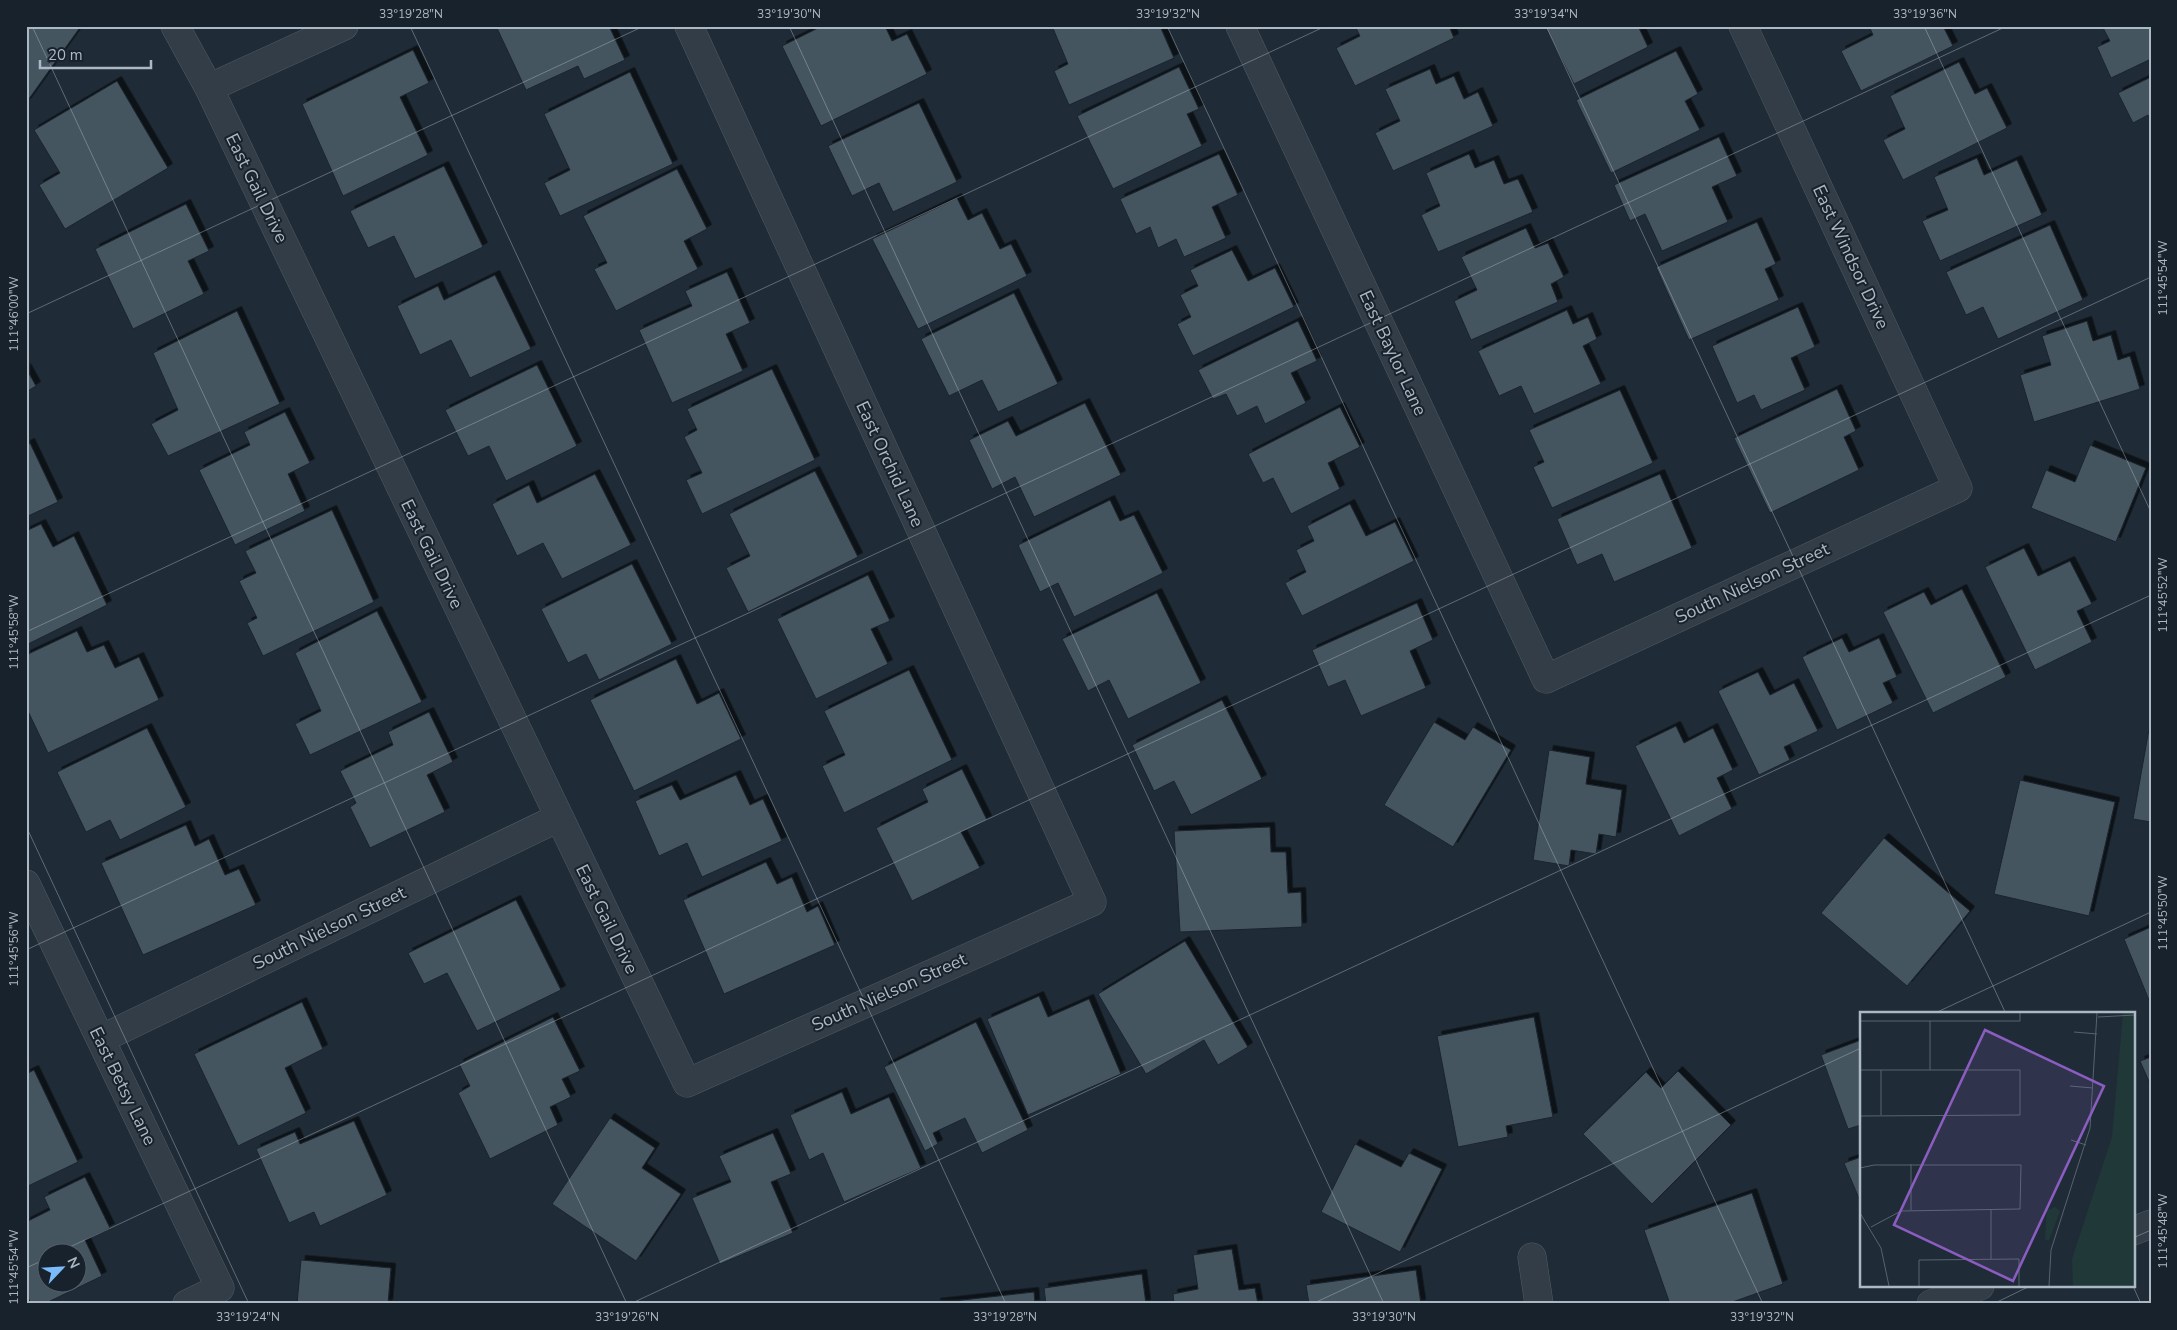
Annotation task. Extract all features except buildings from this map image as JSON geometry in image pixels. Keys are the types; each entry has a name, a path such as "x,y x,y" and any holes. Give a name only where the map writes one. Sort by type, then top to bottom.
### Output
{"street":[{"name":"East Gail Drive","path":"175,26 209,88 558,818 687,1083"},
{"path":"209,88 344,26"},
{"name":"East Orchid Lane","path":"689,26 1092,902"},
{"name":"East Baylor Lane","path":"1240,26 1546,679"},
{"name":"East Windsor Drive","path":"1743,26 1958,488"},
{"name":"South Nielson Street","path":"1546,679 1958,488"},
{"name":"South Nielson Street","path":"101,1038 558,818"},
{"name":"East Betsy Lane","path":"26,884 220,1288 187,1304"},
{"name":"South Nielson Street","path":"687,1083 1092,902"},
{"path":"2134,1231 2151,1224"},
{"path":"1532,1257 1539,1304"},
{"path":"1931,1304 1975,1288"}]}
